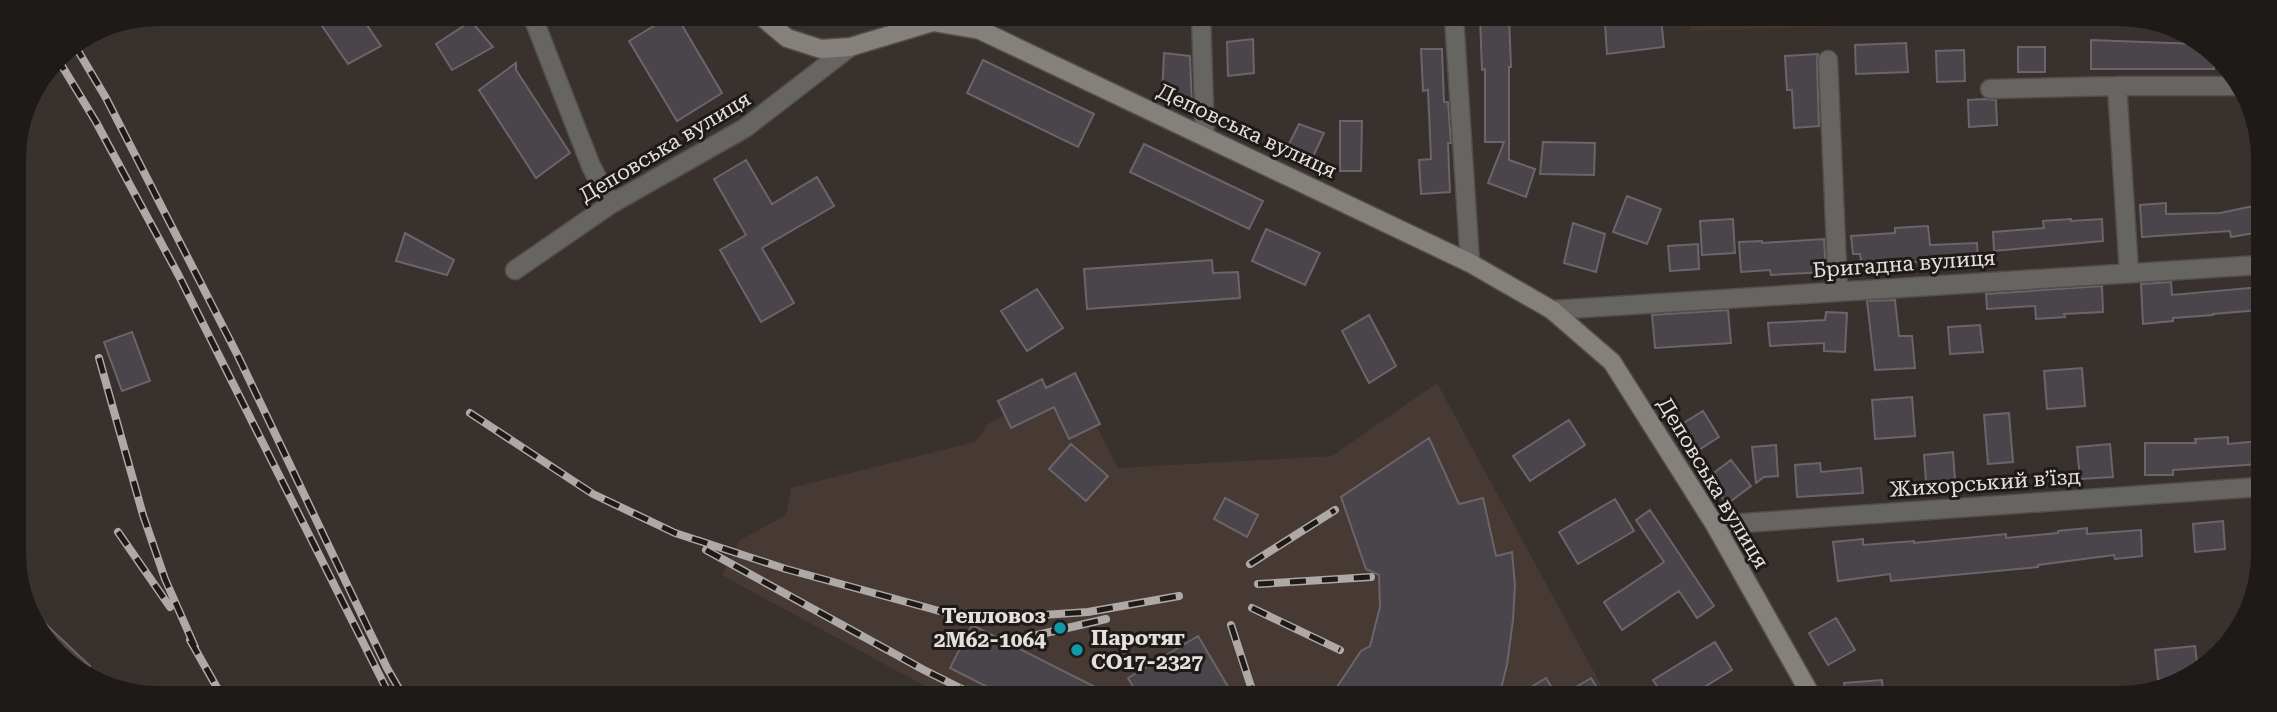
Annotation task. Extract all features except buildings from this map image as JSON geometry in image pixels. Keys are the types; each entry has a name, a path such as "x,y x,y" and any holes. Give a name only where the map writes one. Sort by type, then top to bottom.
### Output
{"main road":[{"path":"774,27 788,38 821,49 850,47"},
{"name":"Деповська вулиця","path":"850,47 910,27"},
{"name":"Деповська вулиця","path":"965,27 980,30 1471,263 1552,310 1612,362 1715,525 1805,685"}],"street":[{"path":"1201,26 1205,137"},
{"path":"1455,26 1471,263"},
{"path":"537,27 591,166 611,204"},
{"name":"Деповська вулиця","path":"515,270 611,204 745,128 850,47"},
{"path":"1828,60 1838,291"},
{"path":"2118,86 2129,272"},
{"path":"1990,89 2230,86"},
{"name":"Бригадна вулиця","path":"1552,310 2251,265"},
{"name":"Жихорський в’їзд","path":"1715,525 2251,488"}],"shaded area":[{"path":"1690,26 1839,26 1690,31"},
{"path":"1072,378 1118,468 1332,456 1437,383 1601,685 924,686 722,575 740,540 786,515 791,488 975,442 988,424"}],"railway":[{"path":"79,53 106,98 237,354 397,686"},
{"path":"63,67 96,122 179,276 385,686"},
{"path":"99,358 143,515 165,579 195,647"},
{"path":"470,413 593,494 675,533 786,569 943,612 1011,617 1088,612 1179,596"},
{"path":"1250,564 1335,510"},
{"path":"118,532 170,607"},
{"path":"706,550 955,686"},
{"path":"1258,584 1371,577"},
{"path":"1252,608 1340,650"},
{"path":"1020,639 1106,619"},
{"path":"1231,625 1251,685"},
{"path":"190,640 216,686"}],"place":[{"name":"Тепловоз 2М62-1064","path":"1060,628"},
{"name":"Паротяг СО17-2327","path":"1077,650"}]}
